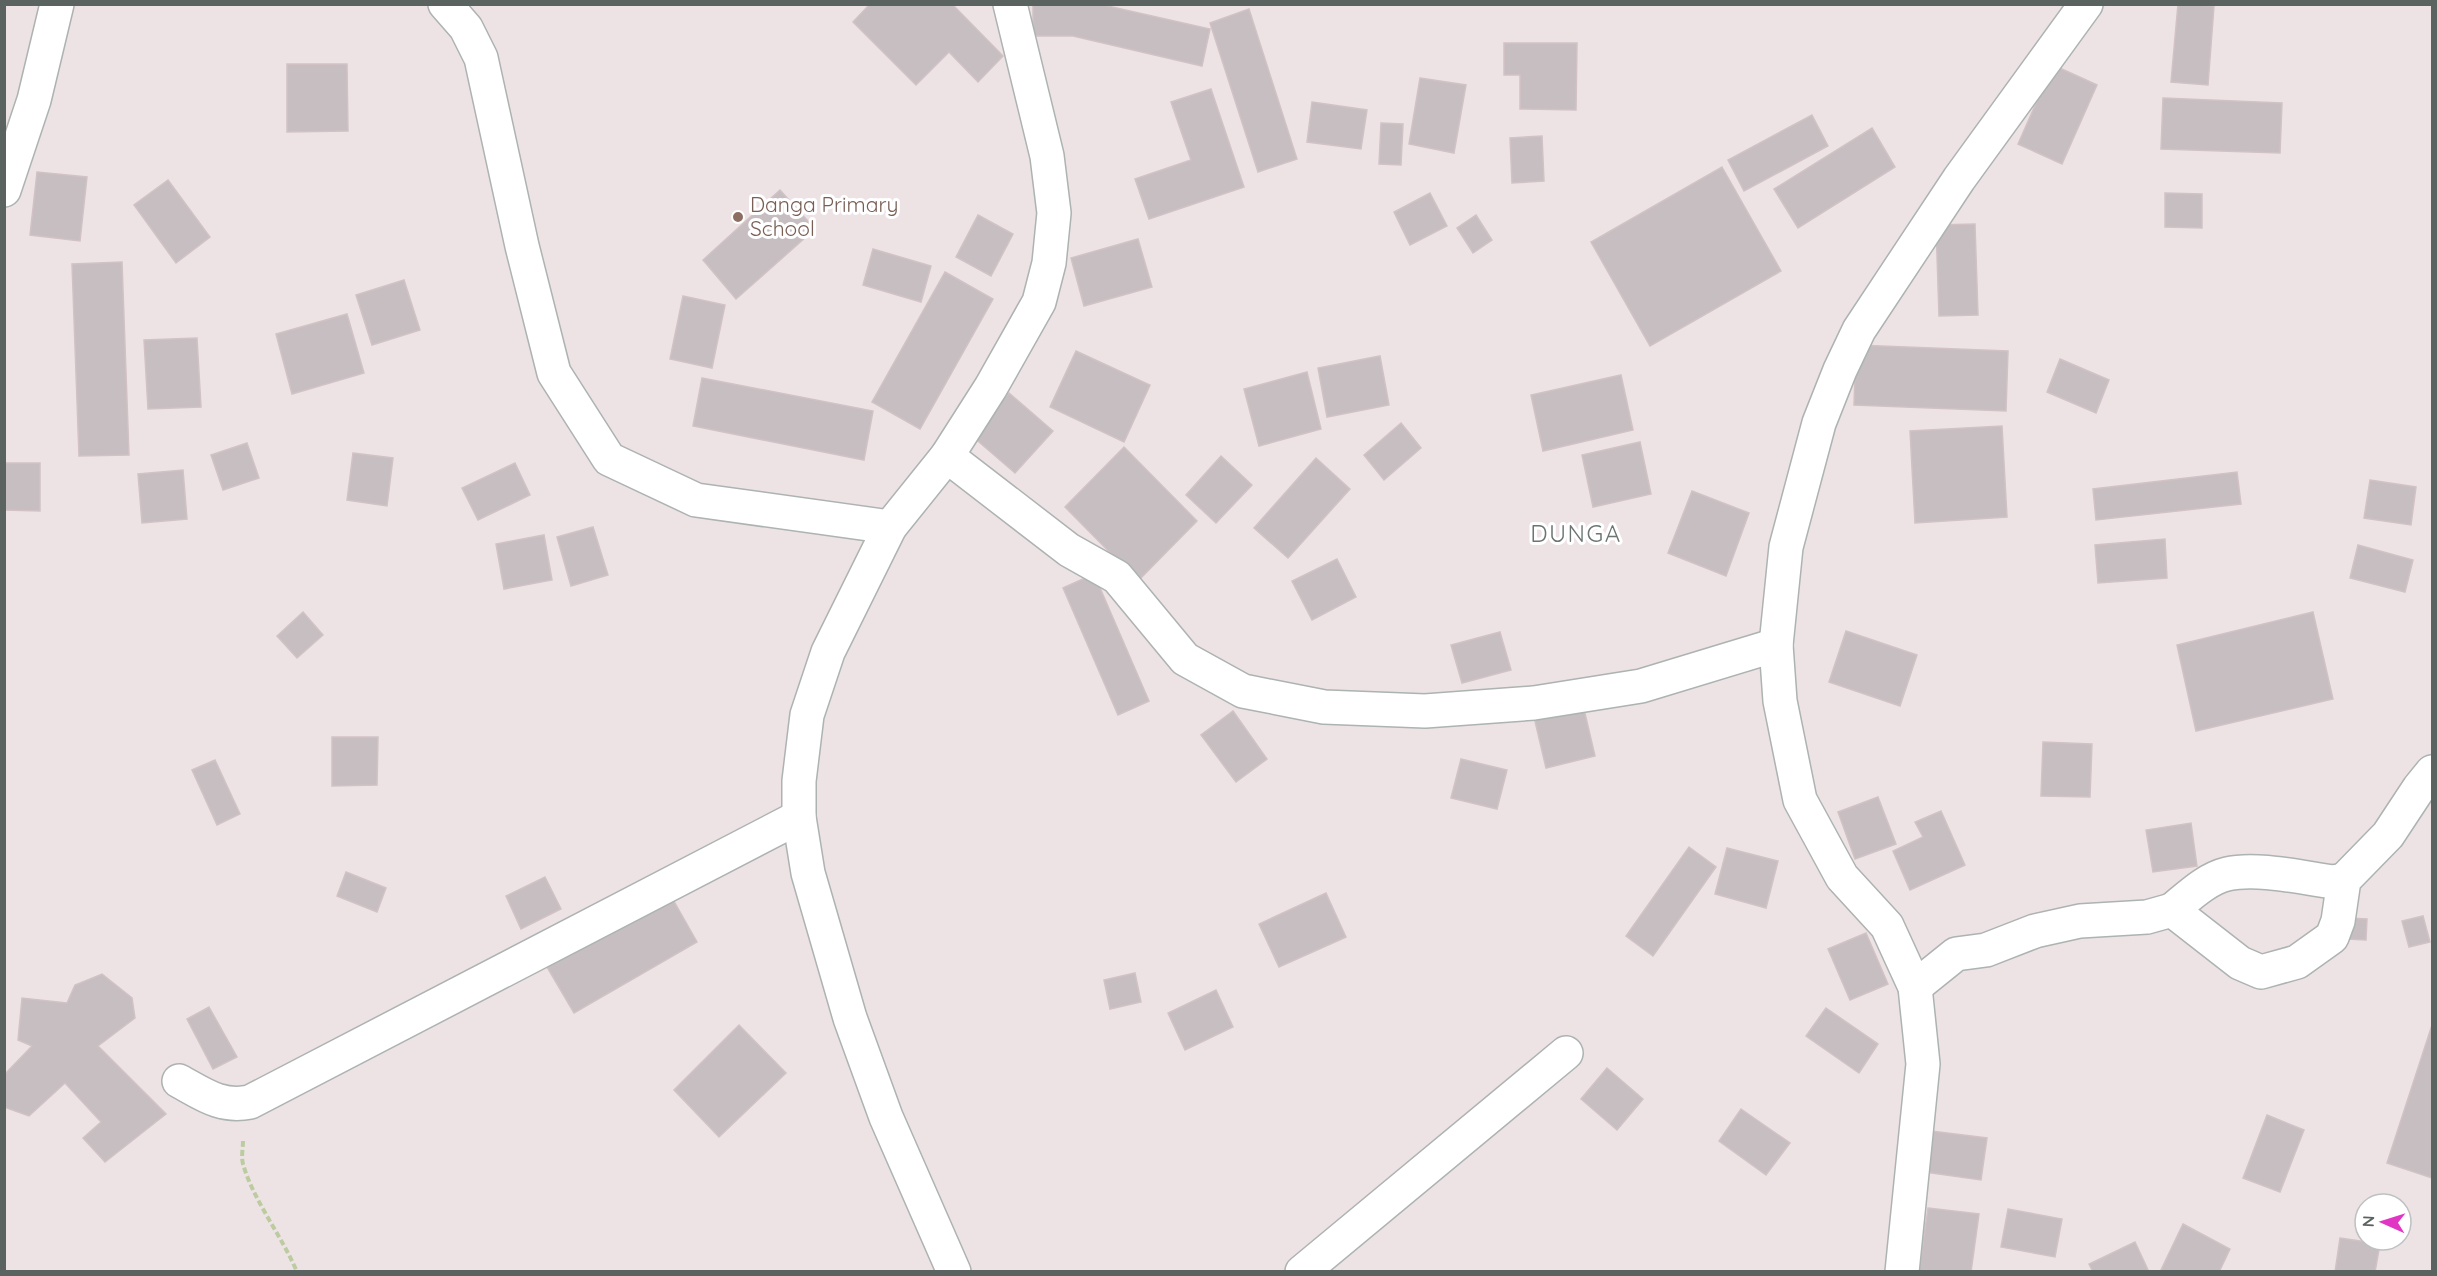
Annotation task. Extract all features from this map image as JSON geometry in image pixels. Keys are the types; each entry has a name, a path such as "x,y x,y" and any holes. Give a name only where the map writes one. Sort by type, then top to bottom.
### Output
{"street":[{"path":"4,190 34,100 57,4"},
{"path":"445,4 466,28 481,58 522,246 554,373 609,459 696,501 890,528"},
{"path":"954,1272 886,1117 850,1018 808,873 799,818 800,781 807,716 828,651 890,528 947,456 991,387 1039,302 1049,263 1054,213 1047,156 1010,4"},
{"path":"1902,1272 1923,1064 1916,987 1887,926 1842,877 1800,800 1780,701 1776,645 1786,547 1819,423 1844,360 1859,330 1959,179 2086,4"},
{"path":"947,456 1069,550 1118,578 1185,658 1243,691 1324,708 1425,711 1534,703 1641,686 1776,645"},
{"path":"1916,987 1956,954 1986,950 2036,931 2080,921 2147,917 2172,910 2195,890 2226,874 2256,873 2334,882 2344,880 2388,835 2419,788 2433,772"},
{"path":"179,1081 217,1102 240,1104 250,1102 799,818"},
{"path":"2172,910 2240,963 2261,972 2297,962 2332,937 2338,921 2344,880"},
{"path":"1302,1272 1566,1053"}],"path":[{"path":"240,1104 243,1163 259,1203 277,1229 297,1272"}],"building":[{"path":"870,4 952,4 1003,56 978,82 949,52 916,85 853,22"},
{"path":"1033,4 1099,4 1210,29 1202,66 1073,36 1033,36"},
{"path":"2178,4 2214,6 2208,85 2171,82"},
{"path":"1249,9 1297,159 1258,172 1210,23"},
{"path":"1504,43 1577,43 1576,110 1520,109 1520,75 1504,75"},
{"path":"287,64 347,64 348,131 287,132"},
{"path":"2053,65 2097,85 2062,164 2018,144"},
{"path":"1420,78 1466,85 1454,153 1409,144"},
{"path":"1211,89 1244,187 1149,219 1135,179 1191,160 1171,102"},
{"path":"2163,98 2282,103 2280,153 2161,149"},
{"path":"1312,102 1367,110 1361,149 1307,142"},
{"path":"1812,115 1828,146 1744,191 1728,160"},
{"path":"1381,123 1403,124 1401,165 1379,164"},
{"path":"1872,128 1895,167 1798,228 1774,189"},
{"path":"1542,136 1544,181 1512,183 1510,138"},
{"path":"1722,167 1781,271 1650,346 1591,242"},
{"path":"37,172 87,177 80,241 30,235"},
{"path":"168,180 210,237 176,263 134,205"},
{"path":"780,190 815,229 736,299 703,260"},
{"path":"1430,193 1447,226 1410,245 1394,212"},
{"path":"2165,193 2202,194 2202,228 2165,227"},
{"path":"978,215 1013,234 991,276 956,257"},
{"path":"1476,215 1492,240 1473,253 1457,228"},
{"path":"1975,224 1978,315 1939,316 1936,225"},
{"path":"1138,239 1152,287 1084,306 1071,258"},
{"path":"873,249 931,266 921,302 863,285"},
{"path":"122,262 129,455 79,456 72,264"},
{"path":"945,272 993,299 920,429 872,402"},
{"path":"404,280 420,330 372,345 356,295"},
{"path":"683,296 725,305 712,368 670,359"},
{"path":"347,314 364,373 292,394 276,334"},
{"path":"197,338 201,407 148,409 144,340"},
{"path":"1856,345 2008,351 2006,411 1854,405"},
{"path":"1076,351 1150,385 1124,442 1050,407"},
{"path":"1380,356 1389,405 1327,417 1318,368"},
{"path":"2060,359 2109,380 2096,413 2047,392"},
{"path":"1307,372 1321,429 1259,446 1244,389"},
{"path":"1621,375 1633,430 1543,451 1531,395"},
{"path":"702,378 873,411 864,460 693,426"},
{"path":"1009,393 1053,431 1015,473 972,436"},
{"path":"1401,423 1421,448 1384,480 1364,455"},
{"path":"2002,426 2007,517 1915,523 1910,431"},
{"path":"1640,442 1651,494 1593,507 1582,455"},
{"path":"247,443 259,478 223,490 211,455"},
{"path":"1124,447 1197,521 1138,581 1065,507"},
{"path":"353,453 393,458 387,506 347,500"},
{"path":"1221,456 1252,485 1216,523 1186,495"},
{"path":"1316,458 1350,489 1288,558 1254,528"},
{"path":"4,463 40,463 40,511 4,510"},
{"path":"515,463 530,495 478,520 462,488"},
{"path":"183,470 187,519 142,523 138,474"},
{"path":"2237,472 2241,504 2096,520 2093,489"},
{"path":"2370,480 2416,487 2411,525 2364,518"},
{"path":"1692,491 1749,513 1726,576 1668,553"},
{"path":"593,527 608,575 571,586 557,537"},
{"path":"544,535 552,580 504,589 496,544"},
{"path":"2165,539 2167,578 2098,583 2095,545"},
{"path":"2358,545 2413,560 2405,592 2350,578"},
{"path":"1337,559 1356,597 1312,620 1292,581"},
{"path":"1094,574 1149,701 1118,715 1063,588"},
{"path":"303,612 323,635 297,658 277,636"},
{"path":"2313,612 2333,699 2196,731 2177,645"},
{"path":"1846,631 1917,655 1900,706 1829,682"},
{"path":"1500,632 1511,670 1462,683 1451,645"},
{"path":"1583,705 1595,756 1546,768 1534,717"},
{"path":"1233,711 1267,759 1236,782 1201,735"},
{"path":"332,737 378,737 377,785 332,786"},
{"path":"2043,742 2092,744 2090,797 2041,796"},
{"path":"1461,759 1507,770 1497,809 1451,798"},
{"path":"215,760 240,814 217,825 192,770"},
{"path":"1878,797 1896,844 1855,859 1838,812"},
{"path":"1941,811 1965,865 1910,890 1893,851 1923,837 1915,822"},
{"path":"2191,823 2197,866 2153,872 2146,830"},
{"path":"1689,847 1716,867 1653,956 1626,936"},
{"path":"1727,848 1778,861 1766,908 1715,894"},
{"path":"346,872 386,888 377,912 337,896"},
{"path":"545,877 561,909 521,929 506,896"},
{"path":"1326,893 1346,937 1279,967 1259,924"},
{"path":"671,896 697,942 574,1013 547,967"},
{"path":"2423,916 2430,942 2409,947 2402,921"},
{"path":"2348,918 2367,919 2366,940 2347,939"},
{"path":"1866,933 1888,984 1850,1000 1828,949"},
{"path":"1135,973 1141,1002 1110,1009 1104,980"},
{"path":"102,974 132,998 135,1018 98,1046 166,1114 105,1162 83,1138 101,1122 65,1083 29,1116 4,1107 4,1075 32,1046 18,1040 22,998 67,1003 75,985"},
{"path":"1216,990 1233,1027 1185,1050 1168,1013"},
{"path":"209,1007 237,1057 213,1069 187,1019"},
{"path":"1826,1008 1878,1044 1859,1073 1806,1036"},
{"path":"739,1025 786,1073 719,1137 674,1090"},
{"path":"2432,1025 2432,1178 2387,1163"},
{"path":"1607,1068 1643,1099 1617,1130 1581,1099"},
{"path":"1741,1109 1790,1143 1766,1175 1719,1141"},
{"path":"2267,1115 2304,1130 2280,1192 2243,1178"},
{"path":"1931,1131 1987,1138 1981,1180 1925,1172"},
{"path":"1928,1208 1979,1214 1971,1272 1919,1272"},
{"path":"2008,1209 2062,1219 2055,1257 2001,1247"},
{"path":"2183,1224 2230,1249 2219,1272 2160,1272"},
{"path":"2340,1238 2353,1240 2353,1252 2379,1252 2375,1272 2335,1272"},
{"path":"2135,1242 2149,1272 2093,1272 2089,1264"}],"place":[{"name":"Danga Primary School","path":"738,217"}],"district":[{"name":"DUNGA","path":"1576,534"}]}
